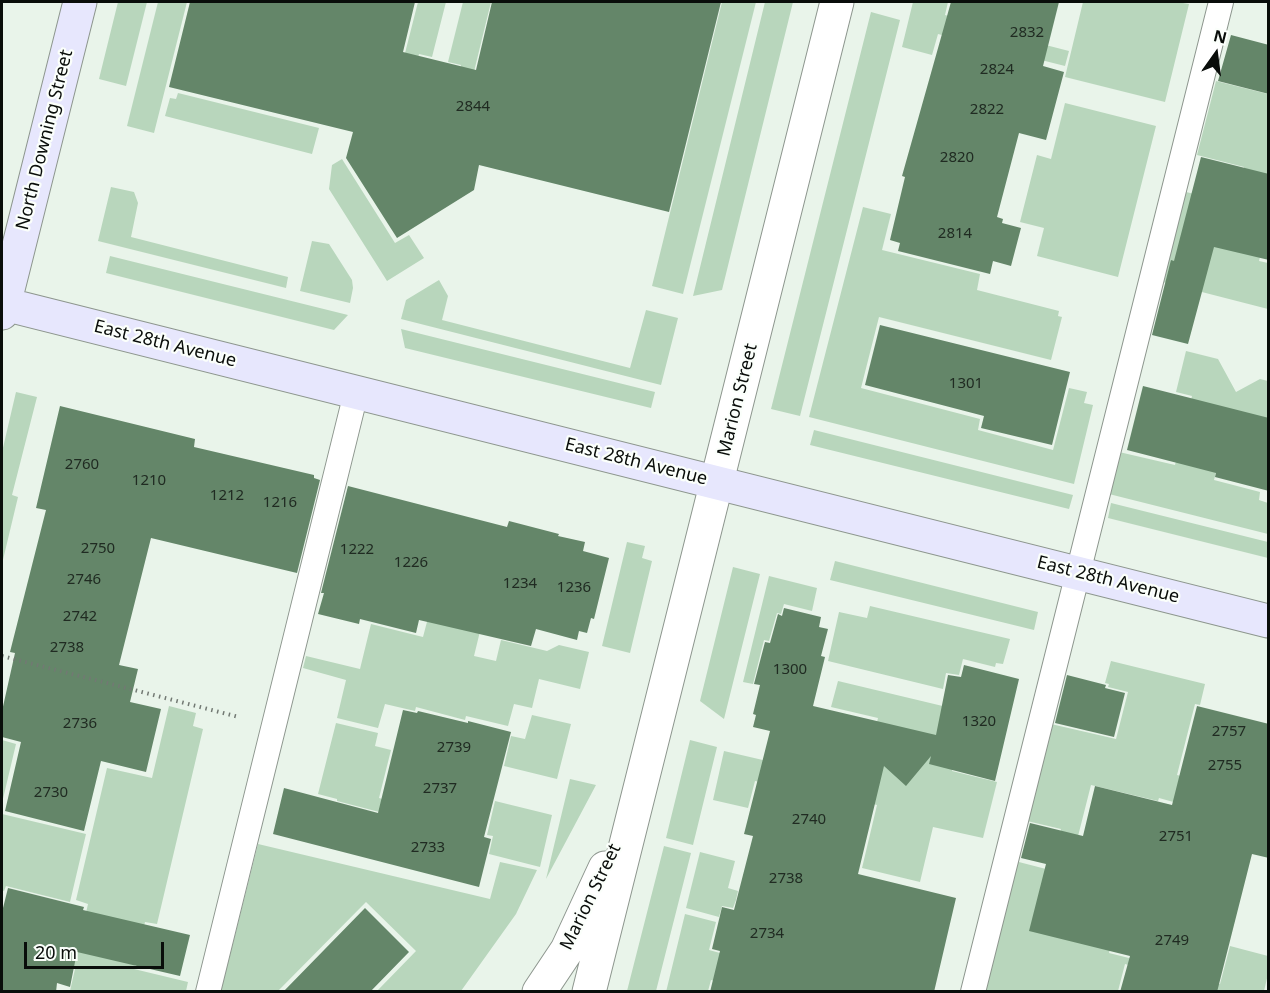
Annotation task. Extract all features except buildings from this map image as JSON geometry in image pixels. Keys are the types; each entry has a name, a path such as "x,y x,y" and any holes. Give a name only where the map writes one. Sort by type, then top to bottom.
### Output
{"street":[{"name":"North Downing Street","path":"2,307 80,2"},
{"name":"Marion Street","path":"589,992 837,2"},
{"name":"East 28th Avenue","path":"2,307 1269,621"},
{"name":"Marion Street","path":"539,992 567,950 638,799"}],"lane":[{"path":"973,992 1221,2"},
{"path":"208,992 356,393"}],"path":[{"path":"2,656 273,725"}],"green space":[{"path":"118,2 147,2 126,86 99,79"},
{"path":"158,2 187,2 154,133 127,126"},
{"path":"418,2 446,2 432,57 419,54 416,68 402,65"},
{"path":"463,2 491,2 471,84 458,80 461,65 448,62"},
{"path":"722,2 756,2 683,294 652,286"},
{"path":"765,2 793,2 722,290 693,296"},
{"path":"913,2 948,2 945,15 956,18 956,22 1069,51 1065,66 938,34 932,55 902,47"},
{"path":"1083,2 1189,4 1165,102 1065,77"},
{"path":"871,12 900,20 800,416 771,409"},
{"path":"1216,81 1268,94 1268,224 1259,261 1268,263 1268,309 1159,281 1182,191 1235,204 1244,167 1197,155"},
{"path":"178,93 319,128 312,154 165,116 170,98 176,99"},
{"path":"1065,103 1156,126 1118,277 1037,256 1044,228 1020,222 1037,155 1051,159"},
{"path":"342,159 395,243 409,235 424,258 387,281 329,189 332,165"},
{"path":"111,187 134,192 138,203 131,237 288,277 286,288 98,241"},
{"path":"863,207 891,214 882,250 980,274 977,290 1059,311 1058,316 1062,317 1051,360 879,317 861,388 980,419 978,430 1053,450 1069,388 1087,392 1084,403 1093,405 1074,484 809,417"},
{"path":"312,241 329,244 352,280 350,303 300,291"},
{"path":"110,256 348,315 334,330 106,273"},
{"path":"439,280 448,296 442,320 630,368 646,310 678,318 661,385 401,319 406,300"},
{"path":"401,329 655,392 651,408 405,348"},
{"path":"1186,351 1218,359 1236,392 1260,379 1268,381 1268,419 1232,410 1214,480 1260,492 1259,500 1268,503 1268,534 1109,494 1119,452 1175,465 1192,396 1176,392"},
{"path":"16,392 37,397 12,495 18,497 2,564 2,452"},
{"path":"814,430 1073,495 1069,509 810,445"},
{"path":"1111,503 1268,542 1268,558 1108,518"},
{"path":"627,542 645,546 642,558 652,561 630,653 602,646"},
{"path":"443,561 494,574 474,656 496,661 501,640 547,651 559,645 589,652 580,689 539,679 532,708 514,704 508,726 466,716 465,720 416,707 415,711 385,704 378,728 337,718 346,680 303,668 306,656 360,669 371,624 423,637"},
{"path":"835,561 1038,612 1034,630 830,580"},
{"path":"733,567 760,574 724,719 700,701"},
{"path":"769,576 817,588 812,611 784,604 781,614 777,613 769,641 764,640 753,684 743,682"},
{"path":"870,606 1010,639 1003,664 996,663 995,667 963,659 959,675 946,673 943,689 828,661 839,612 867,618"},
{"path":"1111,661 1205,684 1200,705 1195,704 1177,775 1262,796 1188,806 1091,785 1075,848 1051,867 1061,829 1027,821 1051,724 1116,739 1128,692 1108,687 1109,684 1105,683"},
{"path":"838,681 951,708 956,755 952,771 997,782 983,838 933,827 920,882 862,868 877,805 768,778 766,783 755,781 748,808 713,800 724,751 862,783 878,718 831,707"},
{"path":"169,706 196,713 193,726 203,729 157,924 145,922 134,969 188,982 186,991 70,991 75,969 67,967 76,957 88,904 76,900 107,768 152,778"},
{"path":"532,715 571,724 557,779 504,766 511,736 525,739"},
{"path":"336,723 378,733 375,746 391,750 379,798 390,801 387,814 318,794"},
{"path":"2,740 16,744 2,803"},
{"path":"690,740 717,747 693,845 666,838"},
{"path":"570,779 596,785 546,879"},
{"path":"495,801 552,815 540,867 489,854 493,836 487,835"},
{"path":"2,814 86,834 70,902 6,886 4,891 2,890"},
{"path":"258,844 490,899 500,862 537,870 516,914 461,991 377,991 416,951 366,902 278,991 221,991"},
{"path":"664,846 691,853 656,991 627,991"},
{"path":"700,852 735,861 728,888 738,891 736,900 733,908 722,906 719,917 686,908"},
{"path":"1015,861 1104,884 1113,935 1109,953 1153,964 1152,971 1125,964 1118,991 982,992"},
{"path":"685,914 716,922 709,950 720,953 757,991 711,980 708,991 666,992"},
{"path":"1230,946 1268,956 1268,974 1264,991 1193,991 1158,968 1220,984"}]}
